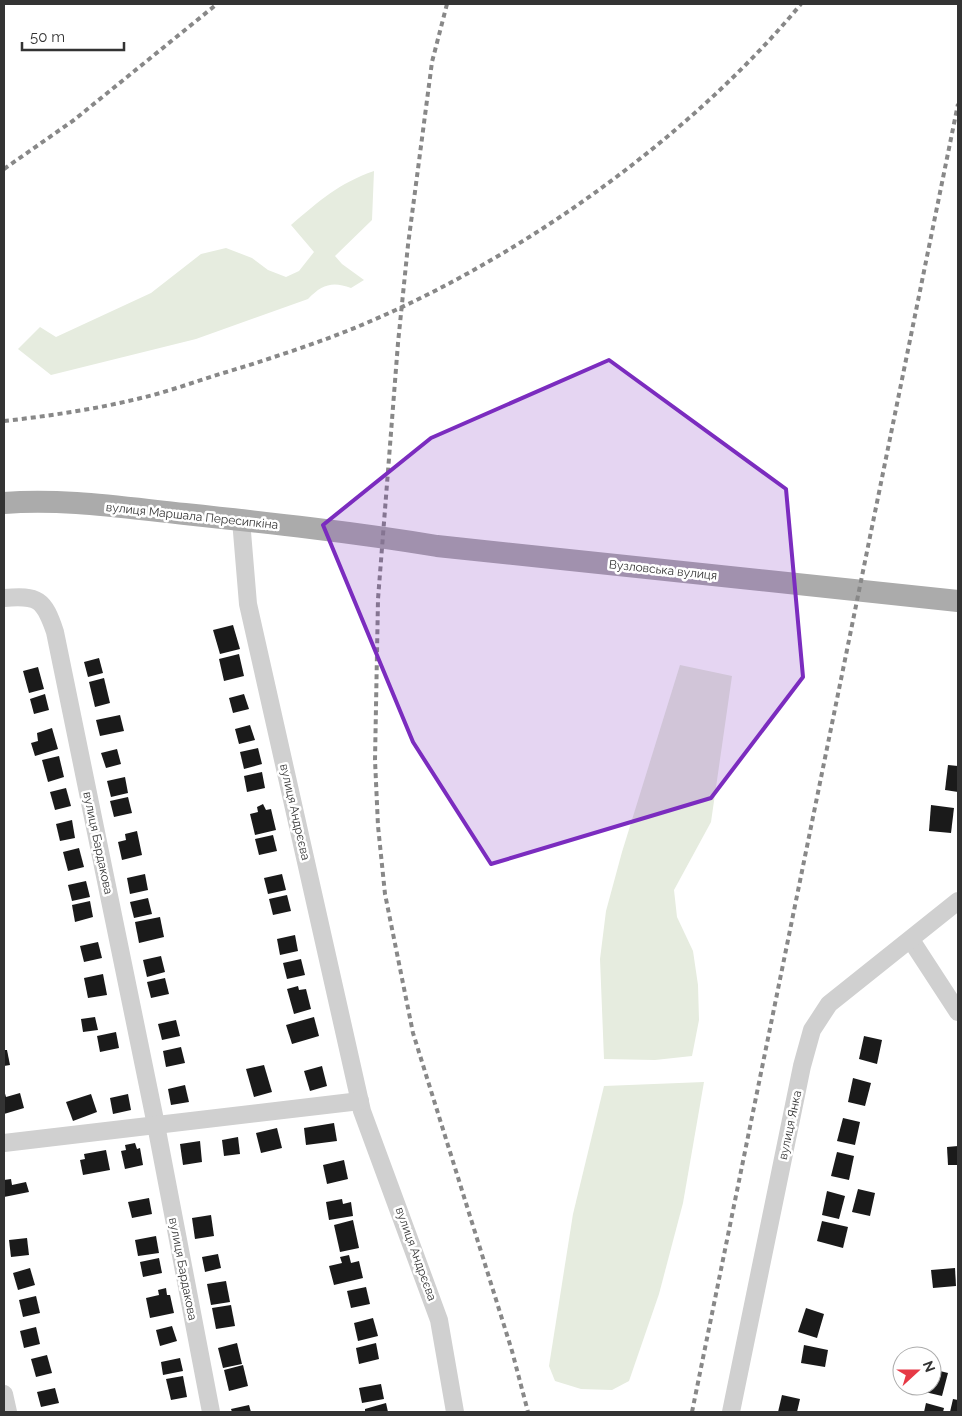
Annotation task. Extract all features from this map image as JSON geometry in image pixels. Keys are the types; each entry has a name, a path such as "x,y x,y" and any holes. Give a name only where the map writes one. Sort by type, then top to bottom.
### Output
{"main road":[{"name":"вулиця Маршала Пересипкіна","path":"8,504 62,503 241,520 369,535"},
{"name":"Вузловська вулиця","path":"369,535 437,546 958,601"}],"street":[{"name":"вулиця Андрєєва","path":"241,520 248,604 360,1101 439,1320 455,1412"},
{"name":"вулиця Бардакова","path":"4,598 25,596 39,600 48,611 55,632 156,1125 211,1412"},
{"name":"вулиця Янка","path":"731,1412 802,1066 812,1030 829,1004 958,901"},
{"path":"911,940 958,1012"},
{"path":"4,1143 360,1101"},
{"path":"4,1394 8,1412"}],"highlighted area":[{"path":"609,360 786,489 803,677 711,798 491,864 413,742 323,525 431,438"}],"shaded area":[{"path":"374,171 372,220 335,256 342,264 364,280 351,288 333,284 328,285 318,290 308,299 196,339 51,375 18,349 40,327 56,337 151,293 201,254 226,248 252,258 268,270 286,277 299,271 314,252 291,225 340,187"},
{"path":"680,665 732,676 711,822 674,890 677,917 693,951 698,985 699,1020 692,1056 655,1060 604,1059 600,959 606,911 622,852"},
{"path":"704,1082 683,1203 659,1294 629,1381 612,1390 581,1389 555,1381 549,1366 573,1214 604,1086"}],"building":[{"path":"233,625 240,649 220,654 213,630"},
{"path":"239,654 244,676 224,681 219,659"},
{"path":"99,658 103,673 88,677 84,662"},
{"path":"38,667 44,689 29,693 23,671"},
{"path":"104,678 110,703 95,707 89,682"},
{"path":"45,694 49,710 34,714 30,699"},
{"path":"244,694 249,709 233,713 229,698"},
{"path":"120,715 124,731 100,736 96,720"},
{"path":"250,725 255,740 239,744 235,729"},
{"path":"52,728 58,749 35,756 31,743 38,741 37,733"},
{"path":"258,748 262,764 244,769 240,752"},
{"path":"117,749 121,764 106,768 101,753"},
{"path":"59,756 64,777 48,782 42,760"},
{"path":"948,765 958,766 958,792 945,790"},
{"path":"262,772 265,788 247,792 244,776"},
{"path":"125,777 128,793 111,797 107,781"},
{"path":"66,788 71,806 55,810 50,792"},
{"path":"128,797 132,813 114,817 110,801"},
{"path":"263,804 266,810 271,809 276,830 255,835 250,814 258,812 257,807"},
{"path":"931,805 954,808 951,833 929,831"},
{"path":"72,820 75,838 60,841 56,824"},
{"path":"137,831 142,855 122,860 118,842 126,840 125,834"},
{"path":"273,835 277,851 259,855 255,839"},
{"path":"79,848 84,867 68,871 63,852"},
{"path":"145,874 148,890 130,894 127,878"},
{"path":"282,874 286,890 268,894 264,878"},
{"path":"86,881 90,897 72,901 68,885"},
{"path":"287,895 291,911 273,915 269,899"},
{"path":"148,898 152,914 134,918 130,902"},
{"path":"90,901 93,917 75,922 72,905"},
{"path":"160,917 164,937 139,943 135,922"},
{"path":"295,935 298,951 280,955 277,939"},
{"path":"98,942 102,958 84,962 80,946"},
{"path":"161,956 165,972 147,977 143,960"},
{"path":"301,959 305,975 287,979 283,963"},
{"path":"103,974 107,995 88,998 84,978"},
{"path":"165,978 169,994 151,998 147,982"},
{"path":"298,986 299,990 306,989 311,1009 294,1014 287,989"},
{"path":"95,1017 98,1030 83,1032 81,1019"},
{"path":"314,1017 319,1036 292,1044 286,1025"},
{"path":"176,1020 180,1036 162,1040 158,1024"},
{"path":"116,1032 119,1048 100,1052 97,1036"},
{"path":"864,1036 882,1040 877,1064 859,1059"},
{"path":"181,1047 185,1063 166,1067 163,1051"},
{"path":"4,1050 7,1050 10,1065 4,1066"},
{"path":"264,1065 272,1092 254,1097 246,1069"},
{"path":"322,1066 327,1086 310,1091 304,1071"},
{"path":"853,1078 871,1083 865,1106 848,1102"},
{"path":"185,1085 189,1102 171,1105 168,1089"},
{"path":"4,1090 6,1097 20,1093 24,1108 4,1114"},
{"path":"91,1094 97,1112 73,1121 66,1102"},
{"path":"128,1094 131,1110 113,1114 110,1098"},
{"path":"843,1118 860,1122 855,1145 837,1141"},
{"path":"334,1123 337,1141 306,1145 304,1128"},
{"path":"277,1128 282,1148 261,1153 256,1133"},
{"path":"238,1137 240,1154 224,1156 222,1140"},
{"path":"200,1141 202,1162 183,1165 180,1144"},
{"path":"135,1143 137,1149 140,1148 143,1165 125,1169 121,1151 126,1150 125,1145"},
{"path":"958,1146 958,1165 948,1165 947,1147"},
{"path":"106,1150 110,1170 83,1175 80,1160 85,1159 84,1154"},
{"path":"837,1152 854,1156 849,1180 831,1176"},
{"path":"344,1160 348,1179 327,1184 323,1165"},
{"path":"11,1179 12,1185 26,1182 29,1192 4,1197 4,1180"},
{"path":"858,1189 875,1193 870,1216 852,1212"},
{"path":"827,1191 845,1196 839,1219 822,1215"},
{"path":"149,1198 152,1214 132,1218 128,1202"},
{"path":"342,1199 343,1204 351,1202 353,1216 329,1220 326,1202"},
{"path":"211,1215 214,1236 195,1239 192,1218"},
{"path":"353,1220 359,1248 340,1252 334,1225"},
{"path":"822,1221 848,1227 843,1248 817,1241"},
{"path":"156,1236 159,1253 138,1256 135,1240"},
{"path":"27,1238 29,1255 11,1257 9,1240"},
{"path":"218,1254 221,1268 205,1272 202,1257"},
{"path":"349,1255 351,1263 359,1261 363,1278 334,1285 329,1266 342,1263 340,1257"},
{"path":"159,1258 162,1273 143,1277 140,1262"},
{"path":"30,1268 35,1285 18,1290 13,1273"},
{"path":"955,1268 956,1286 933,1288 931,1270"},
{"path":"226,1281 230,1302 211,1305 207,1284"},
{"path":"366,1287 370,1304 351,1308 347,1291"},
{"path":"166,1288 167,1295 170,1295 174,1313 150,1318 146,1298 159,1295 158,1290"},
{"path":"36,1296 40,1313 23,1317 19,1300"},
{"path":"231,1305 235,1326 216,1329 212,1308"},
{"path":"806,1308 824,1314 817,1338 798,1332"},
{"path":"373,1318 378,1336 358,1341 354,1323"},
{"path":"172,1326 177,1341 160,1346 156,1330"},
{"path":"36,1327 40,1344 24,1348 20,1331"},
{"path":"237,1343 242,1364 223,1368 218,1348"},
{"path":"376,1343 379,1359 359,1364 356,1348"},
{"path":"804,1345 828,1350 825,1367 801,1363"},
{"path":"47,1355 52,1373 36,1377 31,1359"},
{"path":"180,1358 183,1371 163,1375 161,1362"},
{"path":"243,1365 248,1386 229,1391 224,1370"},
{"path":"942,1372 948,1373 942,1396"},
{"path":"183,1376 187,1397 171,1400 166,1379"},
{"path":"381,1384 384,1399 362,1403 359,1388"},
{"path":"55,1388 59,1403 41,1407 37,1392"},
{"path":"782,1395 800,1399 797,1412 778,1412"},
{"path":"953,1399 958,1400 958,1412 950,1412"},
{"path":"386,1403 388,1412 365,1412 365,1409"},
{"path":"926,1403 944,1408 943,1412 924,1412"},
{"path":"249,1405 251,1412 232,1412 231,1409"}],"railway":[{"path":"4,169 74,120 217,4"},
{"path":"447,4 432,62 408,245 398,343 378,599 375,760 378,826 385,894 413,1033 512,1351 528,1412"},
{"path":"4,421 73,412 161,393 300,348 347,331 409,304 472,271 594,194 651,150 706,103 756,54 801,4"},
{"path":"692,1412 958,104"}]}
